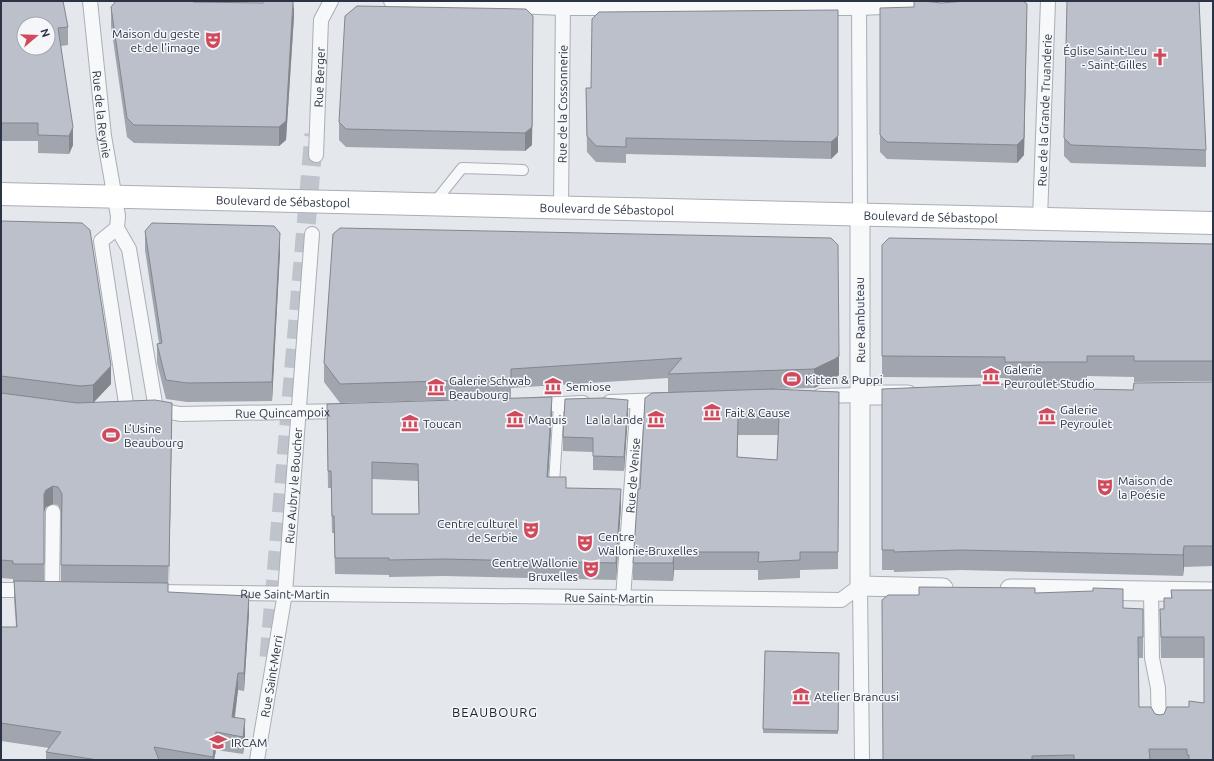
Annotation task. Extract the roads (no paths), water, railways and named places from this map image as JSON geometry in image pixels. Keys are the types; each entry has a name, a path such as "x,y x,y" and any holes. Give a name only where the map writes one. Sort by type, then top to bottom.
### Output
{"main road":[{"name":"Boulevard de Sébastopol","path":"1,194 860,213 1213,223"}],"street":[{"name":"Rue de la Reynie","path":"90,1 104,136 118,216 117,228 129,249 156,409"},
{"name":"Rue Berger","path":"316,156 321,20 331,1"},
{"path":"391,1 563,4 946,4"},
{"name":"Rue de la Grande Truanderie","path":"1040,218 1048,1"},
{"name":"Rue de la Cossonnerie","path":"561,206 563,4"},
{"name":"Rue Rambuteau","path":"859,5 861,395 860,586 862,760"},
{"path":"117,228 101,241 127,410"},
{"name":"Rue Aubry le Boucher","path":"285,593 312,234"},
{"path":"809,396 928,394"},
{"path":"520,405 677,400"},
{"name":"Rue de Venise","path":"623,598 638,401"},
{"name":"Rue Quincampoix","path":"112,411 156,409 180,414 362,411"},
{"path":"52,591 53,512"},
{"path":"860,586 959,588"},
{"name":"Rue Saint-Martin","path":"144,592 841,600 860,586"},
{"path":"989,589 1213,592"},
{"path":"1,590 67,591"},
{"path":"1151,591 1152,658 1158,688 1159,727"},
{"name":"Rue Saint-Merri","path":"258,760 285,593"}],"lane":[{"path":"434,203 462,168 523,170"},
{"path":"554,484 559,404"}],"tunnel":[{"path":"269,657 314,134"}],"place":[{"name":"Maison du geste et de l'image","path":"213,40"},
{"name":"Église Saint-Leu - Saint-Gilles","path":"1160,57"},
{"name":"Galerie Peuroulet Studio","path":"991,376"},
{"name":"Kitten & Puppi","path":"792,379"},
{"name":"Semiose","path":"553,386"},
{"name":"Galerie Schwab Beaubourg","path":"436,387"},
{"name":"Fait & Cause","path":"712,412"},
{"name":"Galerie Peyroulet","path":"1047,416"},
{"name":"Maquis","path":"515,419"},
{"name":"La la lande","path":"656,419"},
{"name":"Toucan","path":"410,423"},
{"name":"L'Usine Beaubourg","path":"111,435"},
{"name":"Maison de la Poésie","path":"1105,487"},
{"name":"Centre culturel de Serbie","path":"531,530"},
{"name":"Centre Wallonie-Bruxelles","path":"585,543"},
{"name":"Centre Wallonie Bruxelles","path":"591,569"},
{"name":"Atelier Brancusi","path":"801,696"},
{"name":"IRCAM","path":"218,742"}],"district":[{"name":"BEAUBOURG","path":"495,712"}]}
